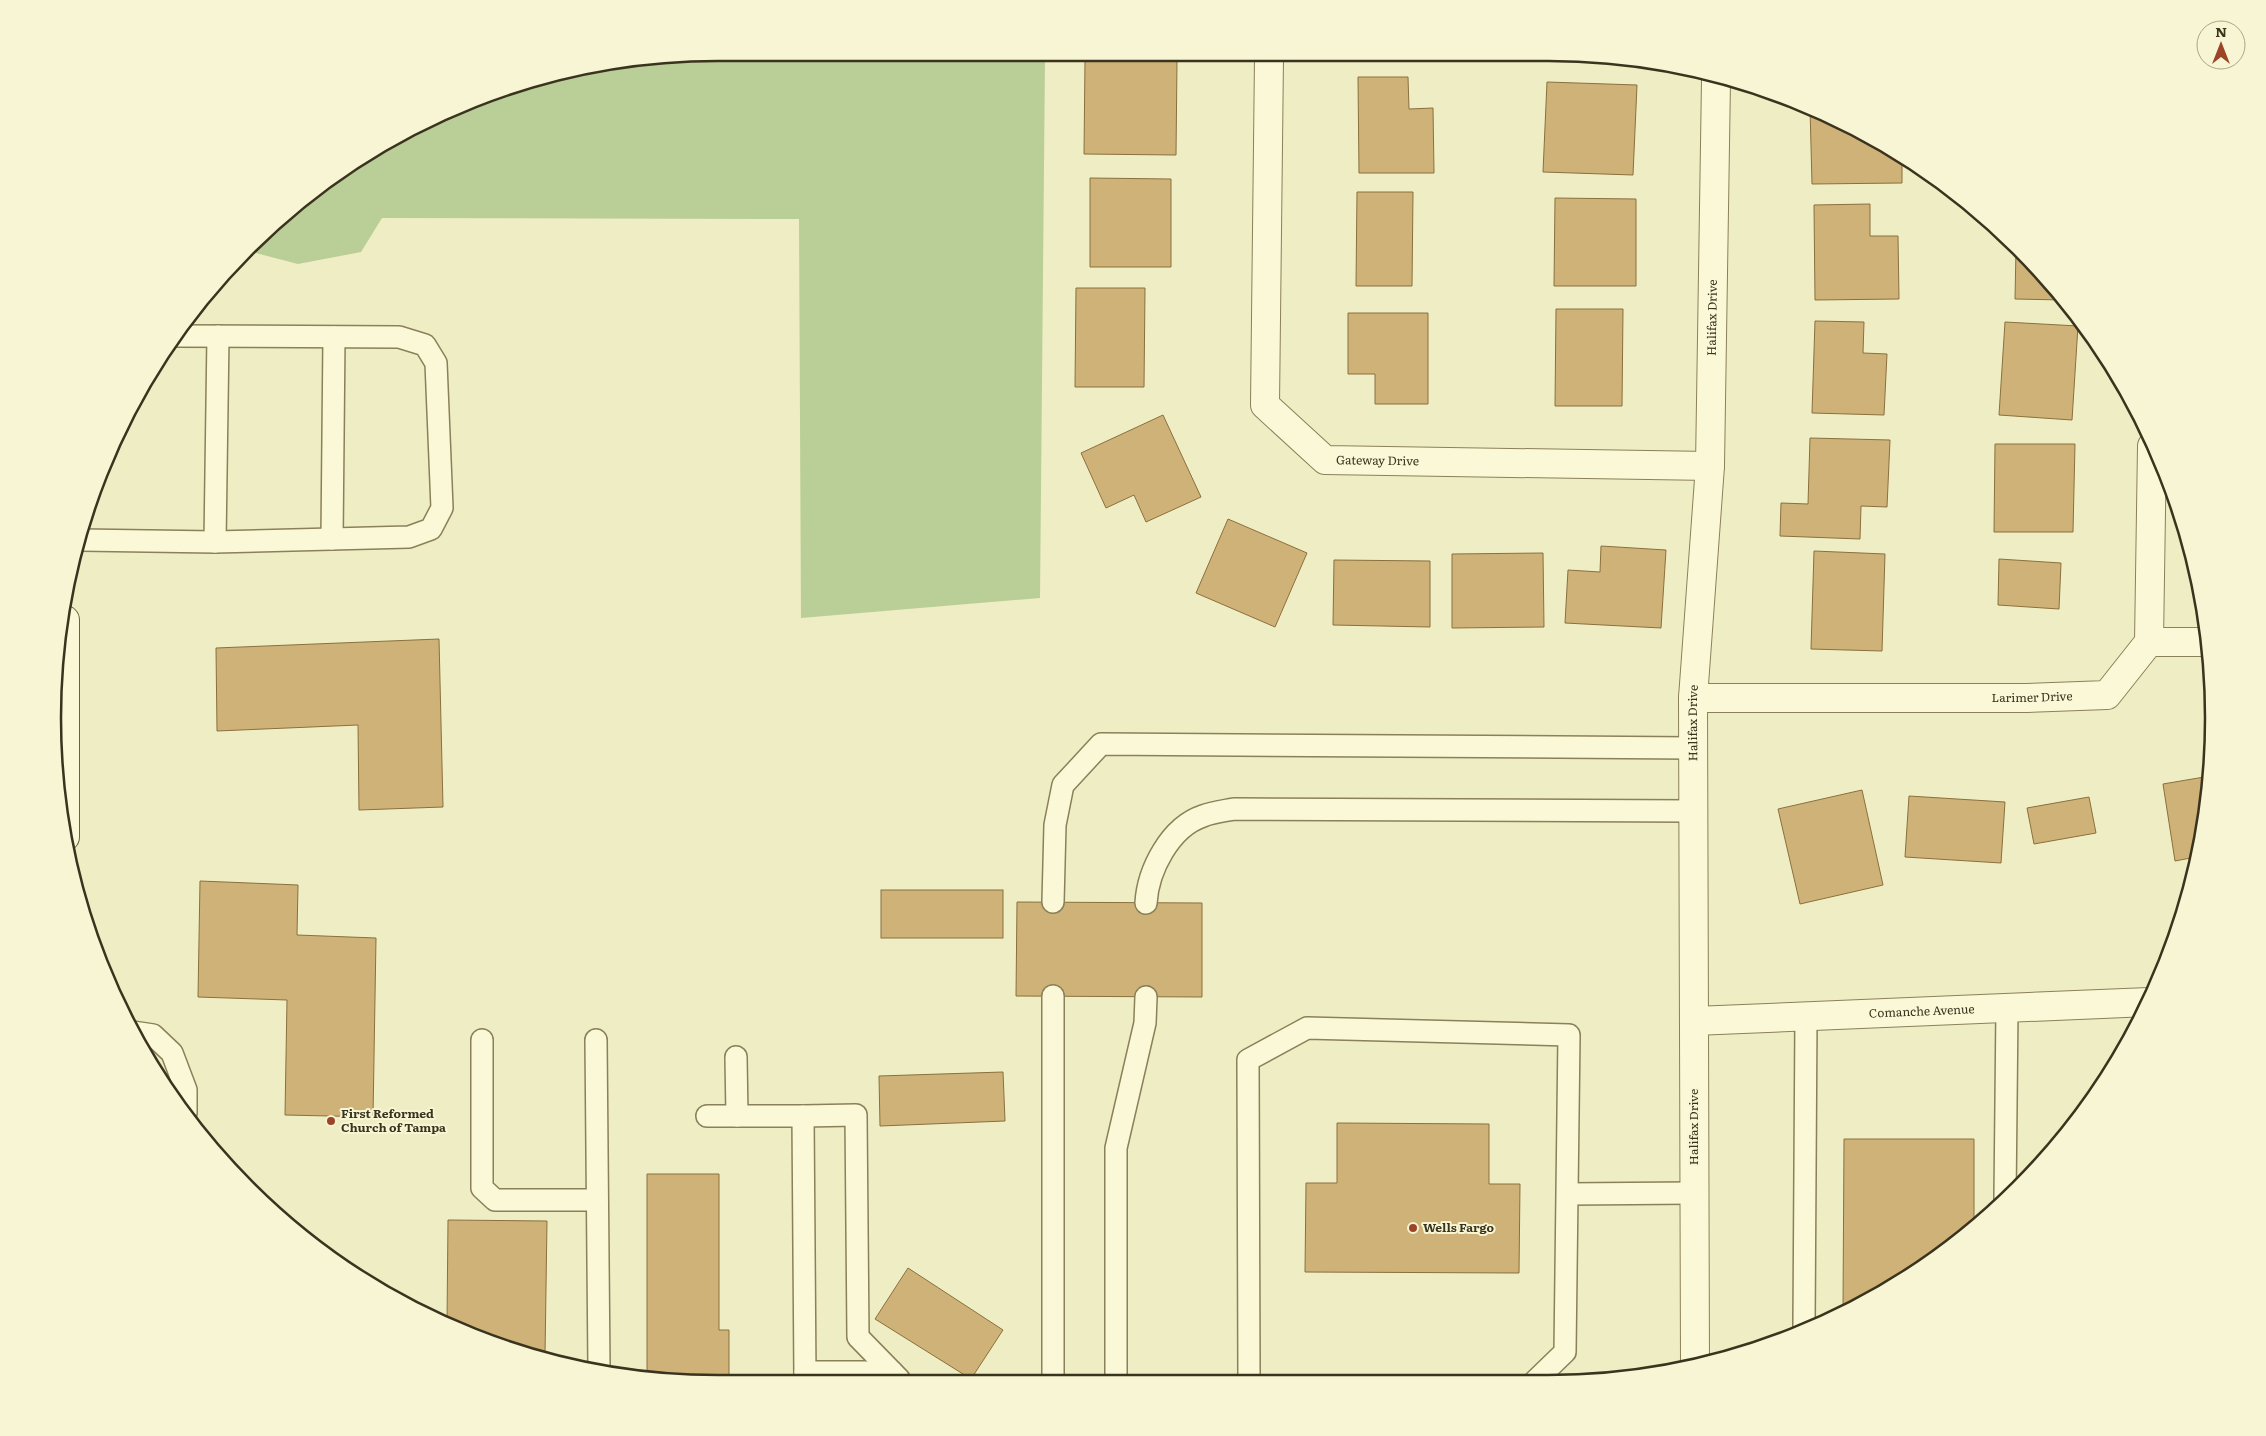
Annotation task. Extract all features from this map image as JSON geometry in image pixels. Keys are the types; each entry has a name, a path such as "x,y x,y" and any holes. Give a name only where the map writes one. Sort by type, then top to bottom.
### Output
{"street":[{"name":"Gateway Drive","path":"1269,61 1265,405 1325,460 1710,466"},
{"name":"Halifax Drive","path":"1695,1357 1693,698 1710,466 1716,84"},
{"path":"2152,460 2149,642 2200,642"},
{"name":"Larimer Drive","path":"1693,698 2026,698 2106,695 2149,642"},
{"path":"64,775 65,655"},
{"name":"Comanche Avenue","path":"1694,1020 2140,1002"}],"lane":[{"path":"86,540 214,542 409,537 431,529 442,508 436,364 425,345 399,336 184,336"},
{"path":"214,542 218,336"},
{"path":"332,539 334,336"},
{"path":"1053,902 1055,826 1063,785 1101,744 1693,748"},
{"path":"1146,903 1147,888 1158,861 1179,829 1202,816 1234,810 1693,811"},
{"path":"1053,996 1053,1375"},
{"path":"1116,1375 1116,1148 1145,1023 1146,997"},
{"path":"2005,1189 2007,1008"},
{"path":"1804,1323 1806,1016"},
{"path":"1249,1375 1248,1060 1307,1028 1570,1035 1565,1352 1541,1375"},
{"path":"142,1033 153,1035 172,1053 186,1090 186,1103"},
{"path":"482,1040 482,1188 495,1200 597,1200"},
{"path":"596,1040 599,1363"},
{"path":"736,1057 737,1116"},
{"path":"707,1116 856,1115 858,1337 895,1375"},
{"path":"803,1116 805,1375"},
{"path":"1568,1194 1694,1193"}],"green space":[{"path":"718,61 1045,61 1040,598 801,618 799,219 382,218 361,252 298,264 255,253 285,224 318,197 390,149 467,111 507,96 548,84 632,67"}],"building":[{"path":"1085,61 1177,61 1176,155 1084,154"},
{"path":"1358,77 1408,77 1409,109 1433,108 1434,173 1359,173"},
{"path":"1547,82 1637,85 1633,175 1543,172"},
{"path":"1810,116 1876,149 1902,165 1902,183 1812,184"},
{"path":"1090,178 1171,179 1171,267 1090,267"},
{"path":"1357,192 1413,192 1412,286 1356,286"},
{"path":"1555,198 1636,199 1636,286 1554,286"},
{"path":"1870,204 1870,236 1898,236 1899,299 1815,300 1814,205"},
{"path":"2016,258 2054,300 2015,299"},
{"path":"1076,288 1145,288 1144,387 1075,387"},
{"path":"1556,309 1623,309 1622,406 1555,406"},
{"path":"1348,313 1428,313 1428,404 1375,404 1375,374 1348,374"},
{"path":"1815,321 1864,322 1863,353 1887,354 1884,415 1812,413"},
{"path":"2005,322 2075,326 2078,330 2072,420 1999,415"},
{"path":"1163,415 1201,497 1146,522 1134,495 1106,508 1081,453"},
{"path":"1810,438 1890,440 1887,507 1861,506 1860,539 1780,536 1781,503 1808,504"},
{"path":"1995,444 2075,444 2073,532 1994,532"},
{"path":"1228,519 1307,553 1275,627 1196,593"},
{"path":"1601,546 1666,550 1661,628 1565,623 1568,570 1600,572"},
{"path":"1814,551 1885,554 1882,651 1811,649"},
{"path":"1543,553 1544,627 1452,628 1452,554"},
{"path":"1999,559 2061,563 2059,609 1998,605"},
{"path":"1334,560 1430,561 1430,627 1333,625"},
{"path":"439,639 443,807 359,810 358,725 217,731 216,648"},
{"path":"2201,777 2199,804 2189,858 2175,861 2163,784"},
{"path":"1862,790 1883,885 1800,904 1778,809"},
{"path":"1909,796 2005,802 2001,863 1905,857"},
{"path":"2089,797 2096,833 2034,844 2027,808"},
{"path":"200,881 298,885 297,935 376,938 373,1117 285,1115 287,1000 198,997"},
{"path":"881,890 1003,890 1003,938 881,938"},
{"path":"1017,902 1202,903 1202,997 1016,996"},
{"path":"1003,1072 1005,1121 880,1126 879,1076"},
{"name":"Wells Fargo","path":"1337,1123 1489,1124 1489,1184 1520,1184 1519,1273 1305,1272 1306,1183 1337,1183"},
{"path":"1844,1139 1974,1139 1974,1218 1913,1264 1843,1304"},
{"path":"647,1174 719,1174 719,1330 729,1330 729,1375 647,1370"},
{"path":"448,1220 547,1221 545,1351 507,1340 447,1316"},
{"path":"908,1268 1003,1330 974,1375 965,1375 875,1319"}],"place":[{"name":"First Reformed Church of Tampa","path":"331,1121"},
{"name":"Wells Fargo","path":"1413,1228"}]}
